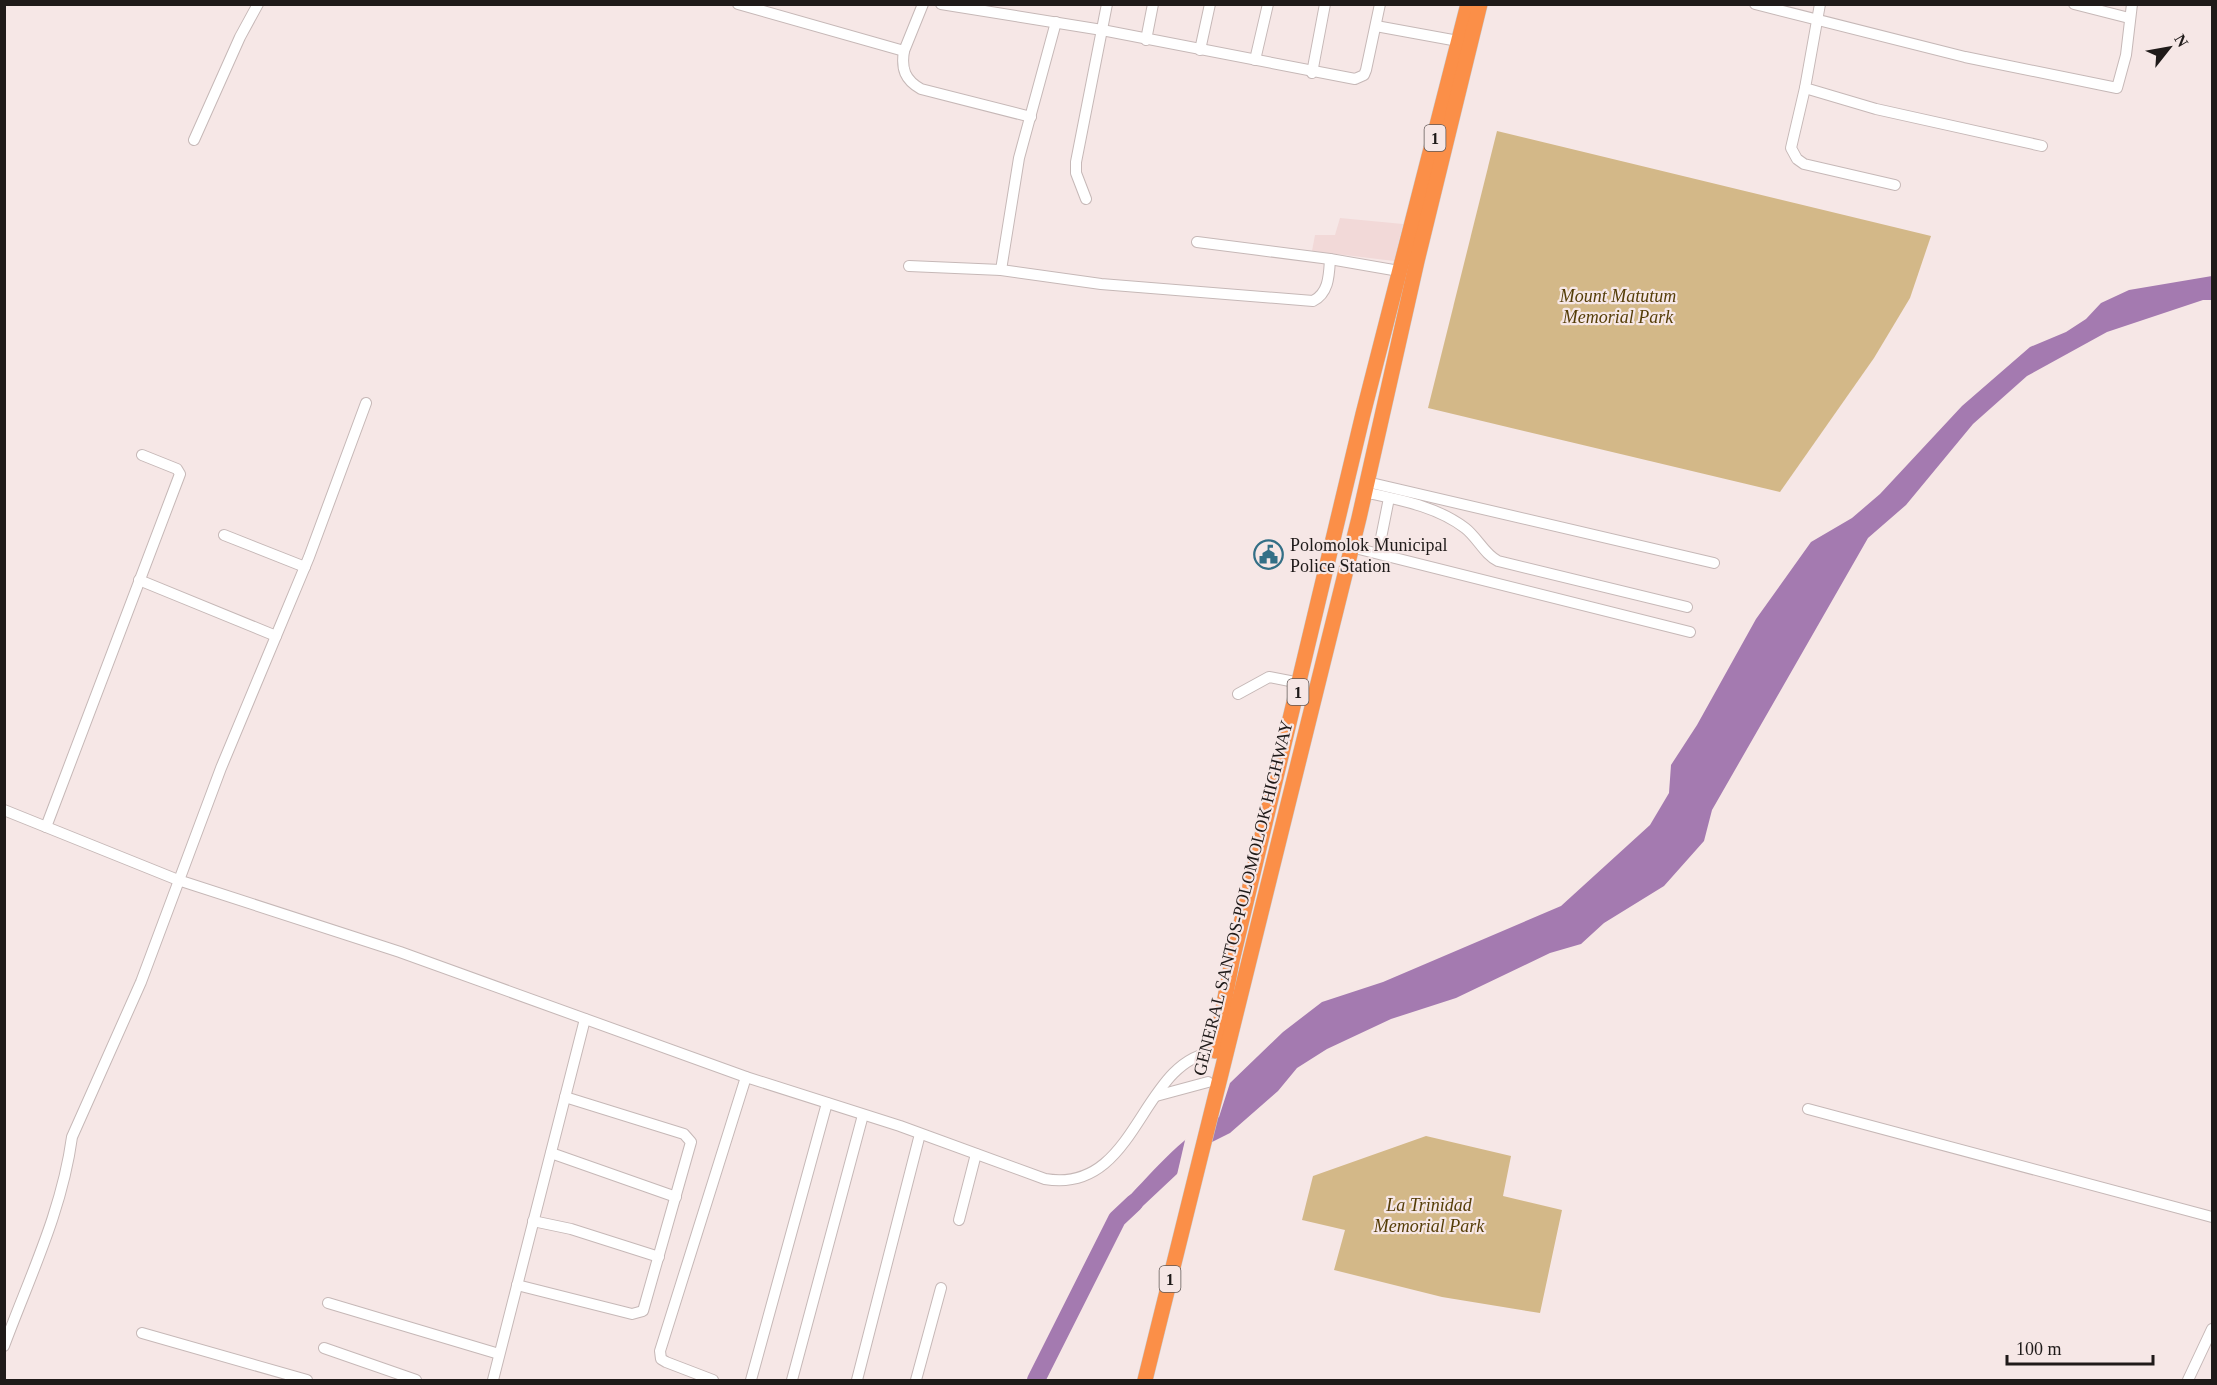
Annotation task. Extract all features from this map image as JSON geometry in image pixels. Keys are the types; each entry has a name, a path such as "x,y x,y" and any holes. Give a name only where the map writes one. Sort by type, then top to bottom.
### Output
{"highway":[{"name":"1","path":"1136,1380 1206,1110 1208,1082 1232,961 1399,271 1467,4"},
{"name":"GENERAL SANTOS-POLOMOLOK HIGHWAY","path":"1206,1110 1366,487 1480,4"},
{"name":"1","path":"1145,1380 1188,1182"}],"street":[{"path":"194,140 240,37 258,4"},
{"path":"738,4 904,51"},
{"path":"923,4 904,51 902,62 908,80 921,89 1031,117"},
{"path":"941,4 1102,30 1349,79 1360,78 1366,70 1380,4"},
{"path":"1086,200 1078,181 1076,162 1107,4"},
{"path":"1146,40 1153,4"},
{"path":"1200,50 1210,4"},
{"path":"1255,60 1268,4"},
{"path":"1312,73 1325,4"},
{"path":"1755,4 1965,57 2117,88 2126,55 2132,4"},
{"path":"1820,4 1805,88 1791,148 1797,159 1804,164 1895,185"},
{"path":"2074,4 2129,18"},
{"path":"1001,270 1011,194 1056,22"},
{"path":"1376,26 1458,41"},
{"path":"1805,88 1865,106 2042,146"},
{"path":"1197,242 1330,259 1399,271"},
{"path":"909,266 1001,270 1101,284 1312,301 1319,297 1326,288 1330,259"},
{"path":"4,1346 28,1290 54,1217 69,1163 72,1137 141,982 178,880 305,567 366,403"},
{"path":"46,827 180,474 177,469 142,455"},
{"path":"1366,487 1389,498 1442,513 1474,534 1492,558 1498,561 1687,607"},
{"path":"1366,487 1714,563"},
{"path":"1378,553 1389,498"},
{"path":"224,535 305,567"},
{"path":"1351,547 1690,632"},
{"path":"139,580 276,636"},
{"path":"1238,694 1269,677 1300,683"},
{"path":"4,810 178,880 400,952 746,1077 920,1134 1044,1179 1078,1177 1099,1167 1119,1149 1156,1096 1182,1065 1198,1056 1215,1052"},
{"path":"493,1380 585,1019"},
{"path":"713,1380 666,1362 660,1354 746,1077"},
{"path":"1156,1096 1208,1082"},
{"path":"517,1285 636,1314 645,1309 691,1142 687,1136 565,1097"},
{"path":"751,1380 828,1103"},
{"path":"1808,1109 2212,1217"},
{"path":"792,1380 863,1115"},
{"path":"857,1380 920,1134"},
{"path":"551,1153 676,1197"},
{"path":"959,1220 976,1154"},
{"path":"533,1221 571,1229 659,1257"},
{"path":"916,1380 941,1288"},
{"path":"328,1303 500,1354"},
{"path":"2188,1380 2212,1329"},
{"path":"142,1333 307,1380"},
{"path":"324,1348 416,1380"}],"shaded area":[{"path":"1340,218 1403,224 1394,261 1312,251 1315,235 1335,235"},
{"path":"2212,276 2212,300 2203,300 2107,332 2027,376 1973,424 1906,505 1868,538 1712,810 1704,841 1664,886 1604,923 1581,944 1550,953 1456,998 1391,1019 1327,1049 1297,1068 1278,1091 1230,1133 1210,1143 1128,1220 1117,1219 1119,1207 1178,1146 1219,1117 1230,1083 1283,1032 1322,1002 1383,982 1561,906 1650,825 1669,793 1671,765 1697,725 1756,619 1811,542 1852,518 1880,494 1962,406 2030,347 2066,332 2086,319 2101,303 2129,290"}],"green space":[{"name":"Mount Matutum Memorial Park","path":"1497,131 1931,236 1910,298 1874,358 1780,492 1428,408"},
{"name":"La Trinidad Memorial Park","path":"1426,1136 1511,1156 1503,1196 1562,1210 1540,1313 1442,1297 1334,1270 1345,1230 1302,1220 1313,1176"}],"pier":[{"path":"1205,1121 1208,1149 1176,1179 1186,1136"}],"waterway":[{"path":"1036,1380 1117,1219 1134,1203"}],"place":[{"name":"Polomolok Municipal Police Station","path":"1269,555"}]}
